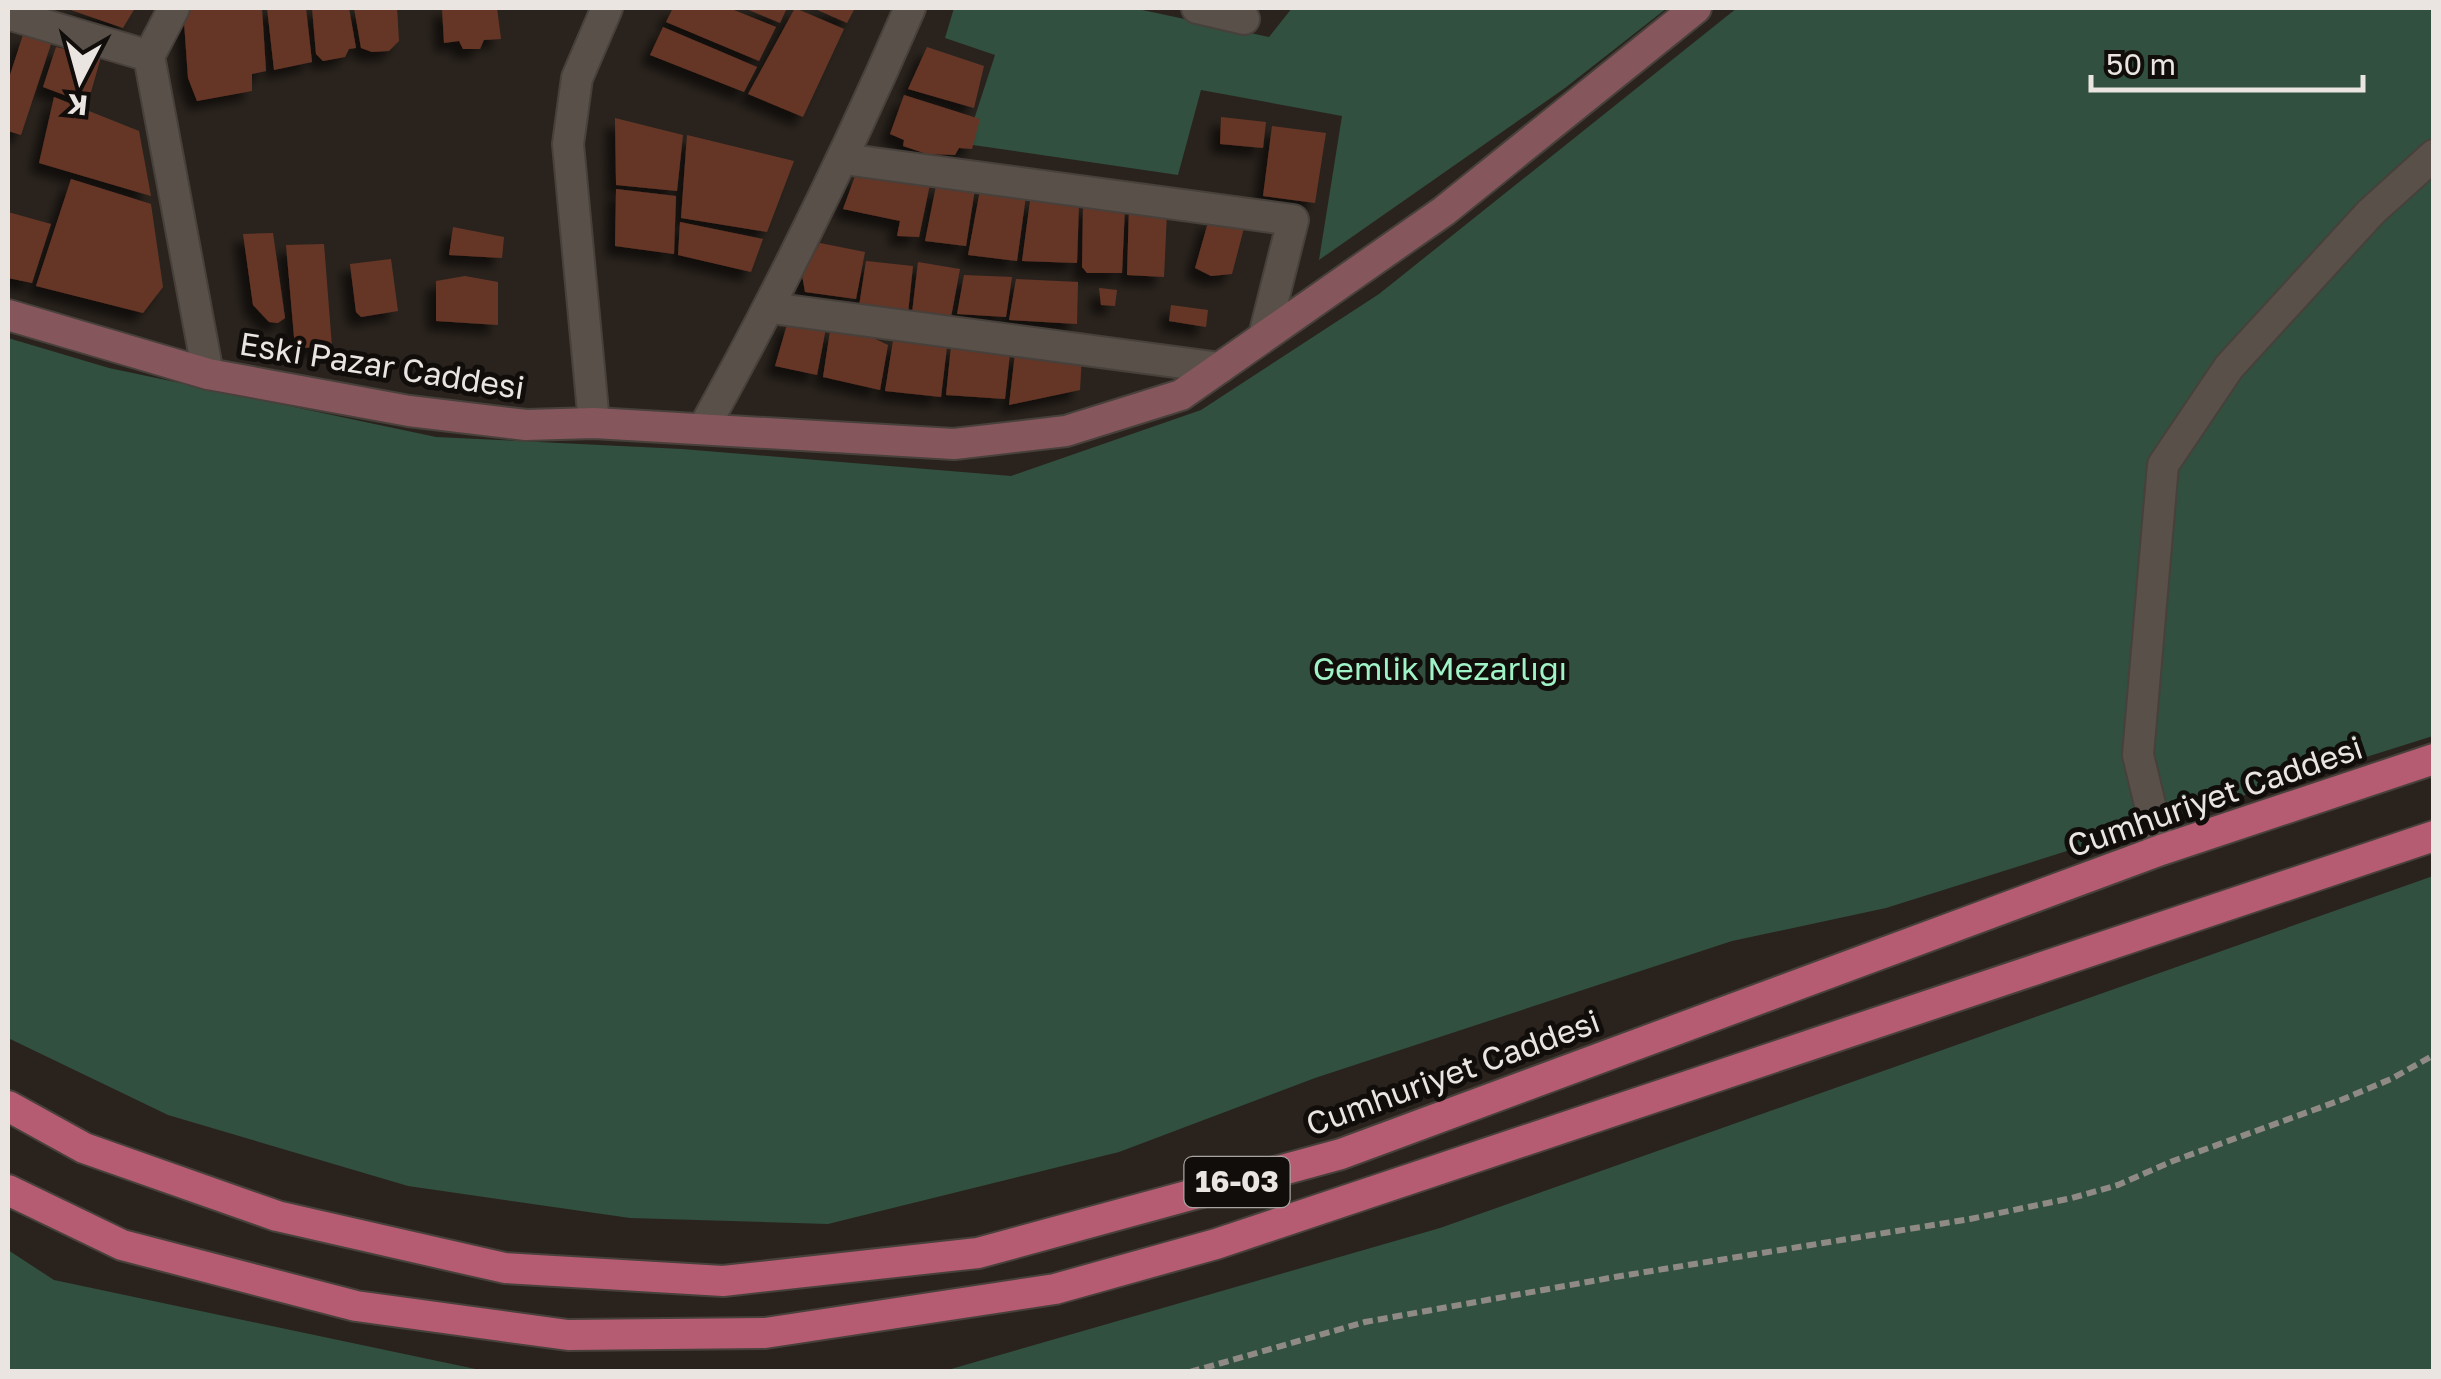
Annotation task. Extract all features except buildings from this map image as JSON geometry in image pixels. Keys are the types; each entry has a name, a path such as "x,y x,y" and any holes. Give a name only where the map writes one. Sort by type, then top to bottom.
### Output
{"main road":[{"name":"Cumhuriyet Caddesi","path":"8,1106 84,1148 277,1216 506,1268 723,1281 978,1253 1341,1154 2161,850 2434,760"},
{"name":"16-03","path":"8,1190 122,1244 356,1306 568,1336 765,1333 1055,1289 1216,1244 2434,836"}],"street":[{"path":"174,8 149,56 208,374"},
{"path":"594,423 568,144 577,78 607,8"},
{"path":"702,430 771,308 844,160 910,8"},
{"path":"1197,8 1244,19"},
{"name":"Eski Pazar Caddesi","path":"8,315 208,374 409,411 526,425 594,423 954,444 1066,431 1181,395 1444,211 1696,8"},
{"path":"8,14 149,56"},
{"path":"2161,850 2138,755 2164,464 2228,367 2371,212 2434,154"},
{"path":"844,160 1292,220 1264,336"},
{"path":"771,308 1220,368"}],"path":[{"path":"1190,1372 1364,1322 1615,1276 1970,1219 2072,1198 2118,1185 2392,1080 2434,1055"}],"green space":[{"path":"954,8 1133,8 1269,37 1292,8 1667,8 1565,88 1319,260 1342,116 1201,90 1178,175 966,144 995,55 945,38"},
{"name":"Gemlik Mezarlığı","path":"1737,8 2433,8 2433,736 1886,908 1732,941 1315,1078 1119,1152 828,1224 630,1218 408,1186 168,1115 8,1038 8,338 109,368 436,437 682,449 1011,476 1201,410 1379,294"},
{"path":"2433,876 2433,1371 877,1371 951,1369 1440,1228"},
{"path":"8,1250 54,1280 485,1371 8,1371"}]}
